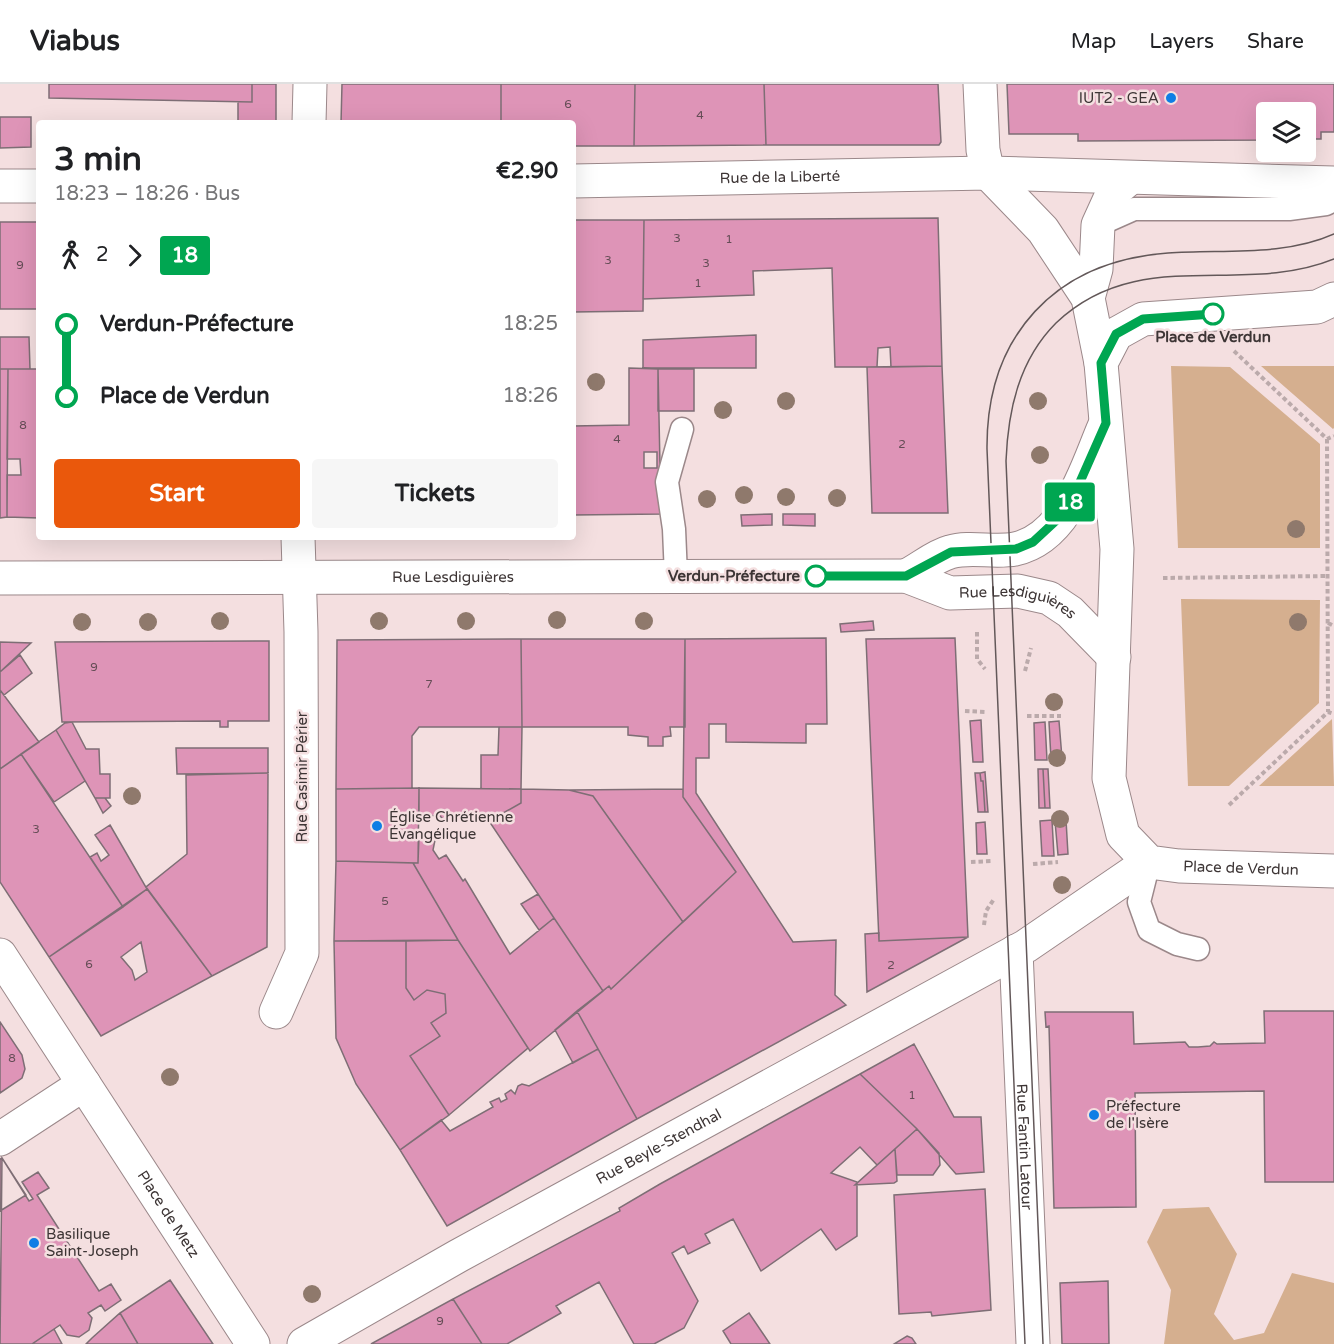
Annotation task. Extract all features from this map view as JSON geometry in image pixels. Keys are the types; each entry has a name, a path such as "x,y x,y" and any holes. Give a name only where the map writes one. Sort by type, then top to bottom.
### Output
{"street":[{"path":"309,120 310,84"},
{"path":"980,84 983,150 988,173 1043,230 1088,298 1101,363 1117,549 1109,778 1123,835 1149,862 1016,951"},
{"path":"988,173 1334,183"},
{"name":"Rue de la Liberté","path":"576,181 988,173"},
{"path":"1088,298 1095,269 1098,225 1113,192 1130,177"},
{"path":"0,186 36,186"},
{"path":"1101,363 1116,334 1143,319 1317,307 1334,299"},
{"name":"Rue Lesdiguières","path":"906,576 951,552 1016,549 1033,542 1061,516 1072,500 1106,423"},
{"name":"Rue Casimir Périer","path":"276,1012 302,953 301,632 297,578 298,540"},
{"name":"Rue Lesdiguières","path":"0,578 906,576 950,592 1018,591 1049,598 1070,612 1114,657"},
{"name":"Place de Verdun","path":"1149,862 1188,867 1334,870"},
{"name":"Rue Beyle-Stendhal","path":"304,1344 430,1272 1016,951"},
{"name":"Rue Fantin Latour","path":"1016,951 1033,1344"},
{"name":"Place de Metz","path":"0,955 253,1344"},
{"path":"0,1139 84,1084"}],"lane":[{"path":"1098,225 1134,209 1289,208 1326,204 1334,200"},
{"path":"676,576 673,522 667,482 682,429"},
{"path":"1149,862 1139,902 1149,930 1178,944 1198,949"}],"path":[{"path":"1229,347 1327,439 1329,527 1328,712 1229,805"},
{"path":"1327,439 1334,436"},
{"path":"1329,527 1334,524"},
{"path":"1163,578 1329,576"},
{"path":"1328,623 1334,626"},
{"path":"977,633 977,659 984,669"},
{"path":"1025,671 1031,648"},
{"path":"965,711 986,712"},
{"path":"1328,712 1334,714"},
{"path":"1027,716 1061,716"},
{"path":"971,862 993,861"},
{"path":"1033,864 1058,862"},
{"path":"984,928 986,911 994,899"}],"shaded area":[{"path":"1171,366 1230,367 1320,444 1320,548 1178,548"},
{"path":"1261,366 1334,366 1334,428 1333,429"},
{"path":"1181,599 1320,600 1319,703 1229,786 1188,786"},
{"path":"1332,719 1334,786 1259,786"},
{"path":"1209,1207 1237,1254 1214,1314 1234,1340 1264,1333 1292,1273 1334,1283 1334,1344 1164,1344 1171,1290 1147,1242 1163,1209"}],"building":[{"path":"49,84 252,84 252,102 49,98"},
{"path":"252,84 276,84 276,120 238,120 238,102 252,102"},
{"path":"342,84 501,84 501,120 341,120"},
{"path":"501,84 635,84 634,146 576,146 576,120 501,120"},
{"path":"635,84 764,84 766,145 634,146"},
{"path":"764,84 938,84 941,142 939,145 766,145"},
{"name":"IUT2 - GEA","path":"1007,84 1334,84 1334,132 1321,132 1321,139 1316,139 1316,102 1256,102 1256,140 1078,141 1078,134 1009,134"},
{"path":"0,117 31,117 31,147 0,148"},
{"path":"938,218 942,366 891,367 890,347 878,348 877,367 835,367 832,268 753,271 754,295 643,299 644,220"},
{"path":"576,220 644,220 643,311 576,312"},
{"path":"0,222 36,222 36,309 0,309"},
{"path":"756,335 756,368 643,368 643,340"},
{"path":"0,337 29,337 30,369 0,369"},
{"path":"942,366 948,513 872,513 867,367"},
{"path":"629,368 658,369 661,514 576,515 576,426 629,425","holes":["644,452 657,452 657,468 644,468"]},
{"path":"0,369 8,369 7,517 0,518"},
{"path":"8,369 36,369 36,518 7,517 7,475 21,475 20,459 7,459"},
{"path":"658,369 694,369 694,411 658,411"},
{"path":"772,514 772,525 742,526 741,515"},
{"path":"783,514 815,514 815,526 783,525"},
{"path":"873,621 874,630 841,632 840,624"},
{"path":"826,638 827,724 806,724 806,743 726,742 726,724 709,724 709,758 696,758 696,793 793,942 836,940 835,995 846,1005 637,1119 577,1011 609,986 611,989 736,872 683,797 685,639"},
{"path":"955,638 968,937 879,941 866,639"},
{"path":"521,639 522,727 419,727 412,736 412,788 336,789 337,640"},
{"path":"521,639 685,639 685,727 670,727 671,736 663,737 663,746 648,746 648,737 628,735 628,727 522,727"},
{"path":"269,641 269,721 228,721 228,727 220,727 220,721 62,722 55,642"},
{"path":"0,642 31,643 0,672"},
{"path":"20,655 32,673 4,695 0,690 0,672"},
{"path":"0,690 39,742 0,769"},
{"path":"981,720 983,762 973,762 970,721"},
{"path":"1059,721 1062,758 1051,759 1049,722"},
{"path":"72,722 86,749 99,749 100,774 110,774 110,798 95,798 56,730 65,723"},
{"path":"1045,722 1047,760 1035,760 1034,723"},
{"path":"499,727 522,727 521,789 481,789 481,755 498,755"},
{"path":"56,730 85,781 54,802 21,754"},
{"path":"176,748 268,748 268,773 177,774"},
{"path":"21,754 123,907 49,957 0,882 0,769"},
{"path":"1038,769 1043,769 1045,808 1039,808"},
{"path":"1043,769 1048,769 1050,808 1045,808"},
{"path":"985,772 988,812 985,812 983,781 981,781 980,773"},
{"path":"268,773 267,947 212,976 146,887 187,854 186,775"},
{"path":"975,773 980,773 981,781 983,781 985,812 978,812"},
{"name":"Église Chrétienne Évangélique","path":"419,788 418,863 336,861 336,789"},
{"path":"419,788 521,789 521,803 489,821 443,819 440,816 419,815"},
{"path":"521,789 569,790 593,796 683,922 611,989 609,986 603,991 489,821 521,803"},
{"path":"683,789 683,797 736,872 683,922 593,796 569,790"},
{"path":"95,798 105,798 111,806 103,813"},
{"path":"1052,820 1054,856 1042,856 1040,821"},
{"path":"1066,820 1068,854 1058,855 1055,821"},
{"path":"985,822 987,854 977,854 976,823"},
{"path":"110,825 147,889 123,907 90,857 97,853 101,861 109,855 95,835"},
{"path":"419,836 435,840 433,850 439,859 446,855 463,881 465,879 510,954 554,918 603,991 530,1051 458,940 413,863 418,863"},
{"path":"336,861 413,863 458,940 334,941"},
{"path":"147,889 212,976 101,1036 49,957","holes":["141,942 147,972 135,980 132,970 121,957"]},
{"path":"538,894 554,918 539,930 521,904"},
{"path":"879,933 879,941 968,937 867,992 865,934"},
{"path":"458,940 528,1048 449,1115 410,1056 440,1036 431,1023 446,1013 445,994 427,990 414,1000 406,988 406,941"},
{"path":"334,941 406,941 406,988 414,1000 427,990 445,994 446,1013 431,1023 440,1036 410,1056 449,1115 400,1150 356,1084 336,1038"},
{"path":"577,1011 598,1049 573,1063 555,1030"},
{"name":"Préfecture de l'Isère","path":"1264,1011 1334,1011 1334,1182 1265,1182 1264,1091 1135,1093 1136,1207 1054,1208 1049,1026 1046,1027 1045,1012 1133,1012 1134,1044 1185,1042 1189,1047 1198,1047 1210,1046 1214,1042 1217,1044 1265,1043"},
{"path":"0,1022 22,1055 25,1069 22,1078 0,1093"},
{"path":"914,1044 954,1117 981,1117 984,1172 956,1174 917,1129 860,1074"},
{"path":"598,1049 637,1119 447,1226 400,1150 441,1120 450,1131 493,1107 490,1102 499,1098 501,1102 507,1099 505,1094 511,1090 515,1094 518,1086 522,1084 529,1086"},
{"path":"860,1074 917,1129 877,1165 860,1147 831,1173 857,1182 857,1236 836,1250 821,1229 761,1271 733,1219 705,1234 710,1243 688,1254 684,1246 672,1253 698,1301 684,1328 654,1344 634,1344 599,1282 556,1306 561,1313 507,1344 482,1344 453,1299 620,1211 619,1208 660,1184"},
{"path":"917,1129 939,1153 940,1165 933,1175 897,1175 895,1149"},
{"path":"895,1149 897,1181 855,1185"},
{"name":"Basilique Saint-Joseph","path":"2,1158 29,1201 33,1199 22,1182 38,1172 49,1188 37,1195 99,1291 111,1284 121,1300 105,1311 101,1305 88,1313 92,1318 89,1330 79,1337 67,1335 60,1325 32,1344 0,1344"},
{"path":"2,1158 26,1195 0,1211 0,1159"},
{"path":"985,1189 991,1310 932,1316 931,1312 899,1314 894,1195"},
{"path":"170,1280 213,1344 138,1344 120,1313"},
{"path":"1108,1281 1109,1344 1062,1344 1060,1283"},
{"path":"453,1299 482,1344 371,1344"},
{"path":"120,1313 138,1344 86,1344 92,1338"},
{"path":"749,1313 770,1344 731,1344 723,1331"},
{"path":"54,1329 62,1344 32,1344"},
{"path":"907,1336 912,1338 916,1344 894,1344"}],"tram line":[{"path":"1025,1344 987,449 990,408 999,372 1014,339 1035,312 1061,289 1092,271 1128,259 1168,253 1273,249 1294,246 1334,234"},
{"path":"1043,1344 1006,461 1013,405 1024,369 1043,337 1056,323 1088,299 1121,285 1156,278 1263,274 1299,269 1334,259"}],"bus line":[{"name":"18","path":"816,576 906,576 951,552 1016,549 1033,542 1048,530 1072,500 1106,423 1101,363 1116,334 1143,319 1213,314"}],"place":[{"name":"IUT2 - GEA","path":"1171,98"},
{"name":"Place de Verdun","path":"1213,314"},
{"name":"Verdun-Préfecture","path":"816,576"},
{"name":"Église Chrétienne Évangélique","path":"377,826"},
{"name":"Préfecture de l'Isère","path":"1094,1115"},
{"name":"Basilique Saint-Joseph","path":"34,1243"}]}
